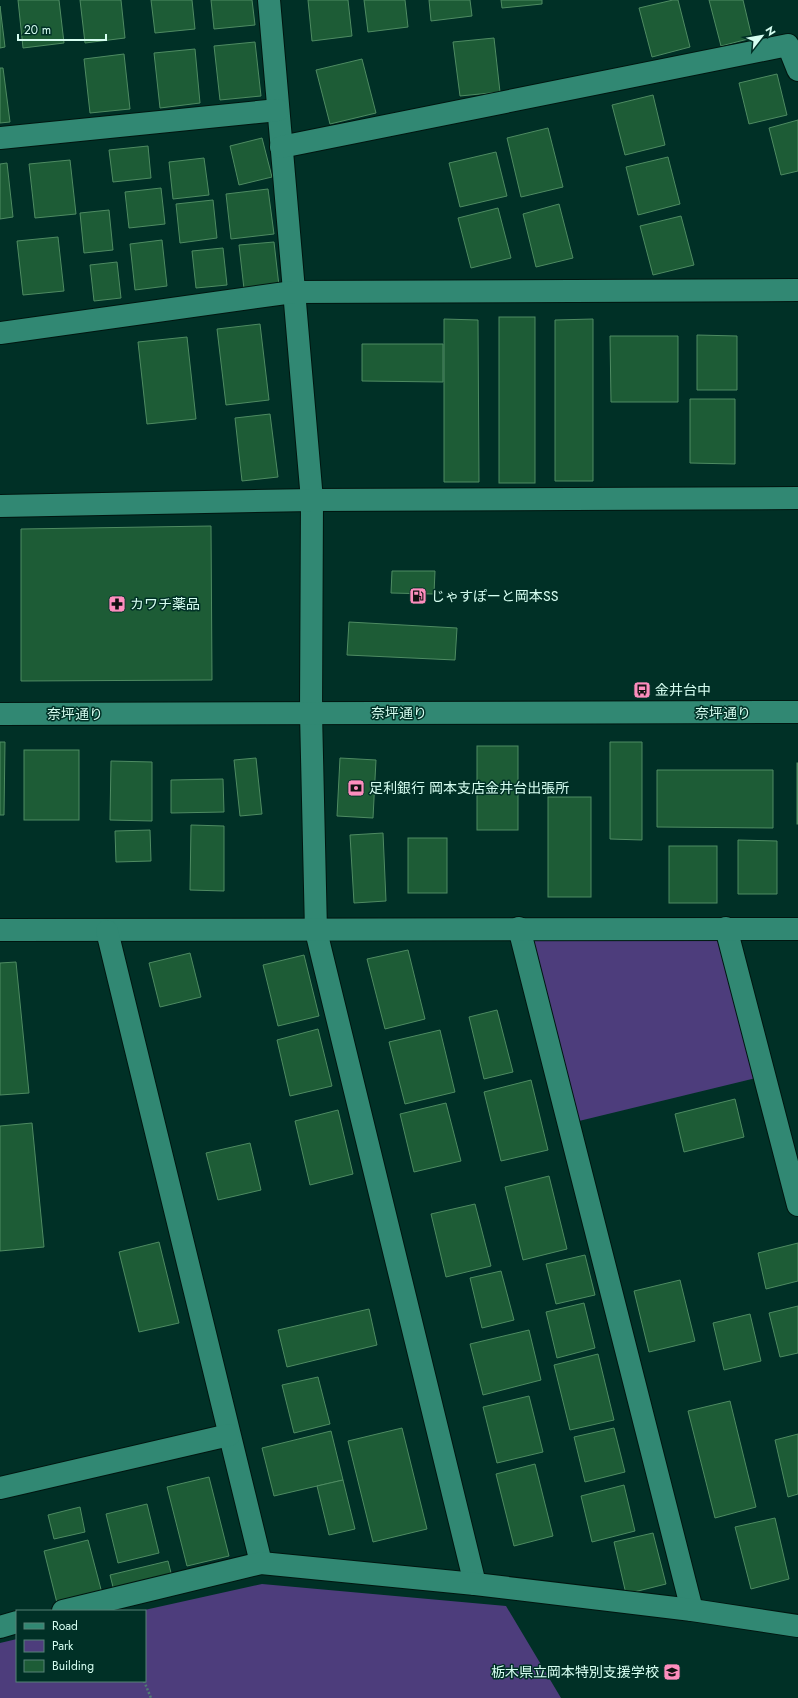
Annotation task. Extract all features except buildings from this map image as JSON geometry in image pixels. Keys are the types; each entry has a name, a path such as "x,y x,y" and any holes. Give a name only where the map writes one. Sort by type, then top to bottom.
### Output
{"street":[{"path":"269,0 312,500 311,714 316,931 475,1584"},
{"path":"281,147 788,45 798,70"},
{"path":"0,138 278,110"},
{"path":"0,333 293,292 798,290"},
{"path":"0,506 312,500 798,498"},
{"name":"奈坪通り","path":"0,714 798,712"},
{"path":"519,928 692,1610"},
{"path":"0,930 316,931 519,928 798,929"},
{"path":"726,928 798,1206"},
{"path":"107,930 261,1564"},
{"path":"0,1488 229,1435"},
{"path":"67,1610 261,1564 475,1584 692,1610 798,1626"},
{"path":"0,1627 16,1622"}],"path":[{"path":"144,1682 151,1698"}],"green space":[{"path":"719,937 756,1078 579,1121 532,938"},
{"path":"262,1584 506,1606 561,1698 0,1698 0,1643 16,1639 16,1682 146,1682 146,1610 145,1610"}],"place":[{"name":"じゃすぽーと岡本SS","path":"418,596"},
{"name":"カワチ薬品","path":"117,604"},
{"name":"金井台中","path":"642,690"},
{"name":"足利銀行 岡本支店金井台出張所","path":"356,788"},
{"name":"栃木県立岡本特別支援学校","path":"672,1672"}]}
